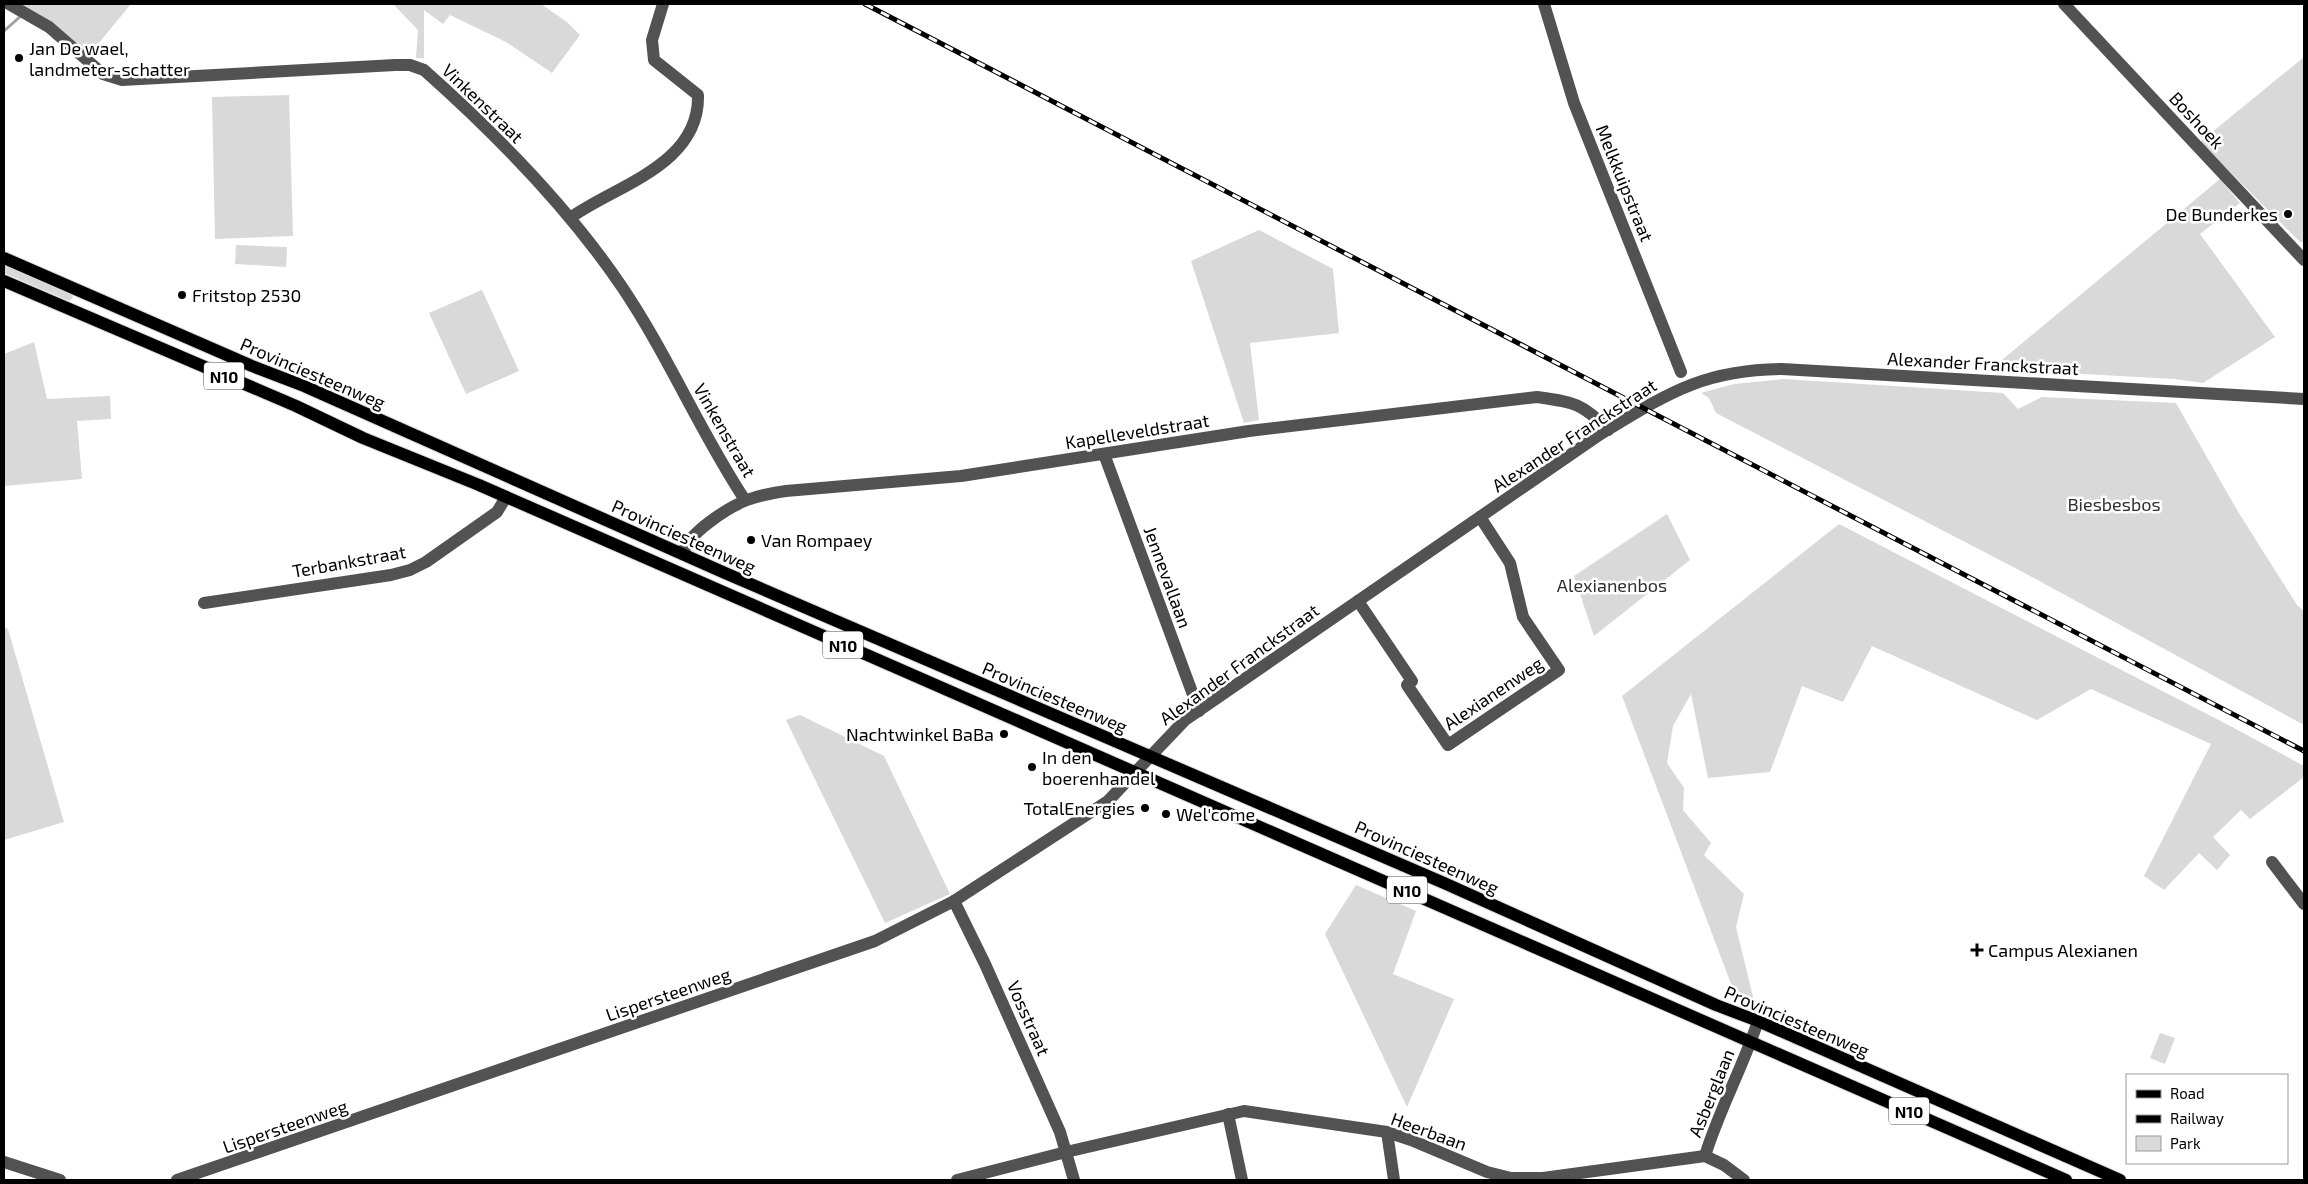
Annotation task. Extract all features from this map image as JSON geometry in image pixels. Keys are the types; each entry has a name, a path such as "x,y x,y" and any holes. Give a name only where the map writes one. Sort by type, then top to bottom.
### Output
{"main road":[{"name":"Provinciesteenweg","path":"4,258 252,366 338,401 660,544 1436,880 1716,1005 1758,1021 2120,1180"},
{"name":"Provinciesteenweg","path":"4,281 506,497 1135,773 1293,840 1750,1044 2066,1180"},
{"path":"320,418 312,408 319,398 338,401"},
{"path":"640,556 649,556 660,560 666,557 666,550 660,544"}],"street":[{"name":"Vinkenstraat","path":"9,4 49,27 103,74 122,80 394,65 410,65 424,70 504,148 570,218 622,288 745,500"},
{"path":"570,218 589,205 655,170 683,142 694,122 697,115 698,95 654,60 652,40 663,4"},
{"name":"Melkkuipstraat","path":"1544,4 1574,104 1681,372"},
{"name":"Boshoek","path":"2064,4 2304,260"},
{"name":"Alexander Franckstraat","path":"1135,773 1174,732 1199,711 1608,430 1643,407 1692,383 1739,371 1762,369 2304,399"},
{"name":"Kapelleveldstraat","path":"683,554 684,547 707,524 745,500 786,491 961,476 1249,430 1537,397 1570,402 1586,409 1608,430"},
{"name":"Jennevallaan","path":"1104,454 1199,711"},
{"name":"Terbankstraat","path":"204,603 392,575 410,570 426,562 497,512 506,497"},
{"name":"Alexianenweg","path":"1358,601 1412,681 1407,685 1448,745 1559,670 1523,617 1510,563 1480,518"},
{"name":"Lispersteenweg","path":"177,1180 875,941 954,901 1108,801 1135,773"},
{"path":"2272,862 2304,904"},
{"name":"Vosstraat","path":"954,901 1018,1035 1060,1132 1074,1180"},
{"name":"Asberglaan","path":"1705,1156 1713,1131 1758,1021"},
{"name":"Heerbaan","path":"957,1180 1066,1152 1244,1111 1387,1132 1487,1172 1511,1178 1543,1178 1705,1156"},
{"path":"1228,1114 1242,1180"},
{"path":"1387,1132 1394,1180"},
{"path":"1705,1156 1724,1165 1744,1180"},
{"path":"4,1162 60,1180"}],"green space":[{"path":"20,4 131,4 88,56"},
{"path":"393,4 541,4 567,22 580,35 552,73 506,42 450,15 443,24 424,10 424,58 416,58 418,30"},
{"path":"2304,57 2304,242 2300,242 2200,142"},
{"path":"289,95 293,236 215,239 212,97"},
{"path":"2220,179 2240,203 2200,234 2275,337 2203,383 2175,379 1991,369"},
{"path":"1259,230 1333,269 1339,333 1250,343 1259,420 1244,423 1191,261"},
{"path":"236,245 287,247 286,267 235,264"},
{"path":"4,264 72,294 73,298 69,301 4,273"},
{"path":"482,290 519,371 466,394 429,313"},
{"path":"34,342 47,399 110,396 111,419 77,421 82,479 4,486 4,354"},
{"name":"Biesbesbos","path":"1784,379 2003,393 2018,409 2042,397 2176,403 2237,510 2297,605 2304,611 2304,725 2019,570 1716,413 1709,398 1701,393 1734,384"},
{"name":"Alexianenbos","path":"1667,514 1690,560 1594,636 1574,576"},
{"path":"1839,524 2304,766 2304,777 2250,819 2241,810 2213,837 2230,855 2217,870 2199,853 2164,890 2144,876 2211,744 2091,689 2037,720 1872,646 1843,702 1802,686 1770,772 1708,778 1691,694 1673,726 1667,763 1684,788 1683,810 1711,843 1704,855 1744,894 1736,927 1755,1005 1736,997 1622,696"},
{"path":"4,627 8,629 64,822 4,840"},
{"path":"800,715 884,756 950,894 885,923 786,720"},
{"path":"1356,885 1416,911 1393,974 1454,999 1407,1107 1325,934"},
{"path":"2160,1033 2175,1038 2165,1064 2150,1058"}],"waterway":[{"path":"4,31 22,15"}],"railway":[{"path":"865,4 2304,751"}],"place":[{"name":"Jan De wael, landmeter-schatter","path":"19,58"},
{"name":"De Bunderkes","path":"2288,214"},
{"name":"Fritstop 2530","path":"182,295"},
{"name":"Van Rompaey","path":"751,540"},
{"name":"Nachtwinkel BaBa","path":"1004,734"},
{"name":"In den boerenhandel","path":"1032,767"},
{"name":"TotalEnergies","path":"1145,808"},
{"name":"Wel'come","path":"1166,814"},
{"name":"Campus Alexianen","path":"1977,950"}]}
